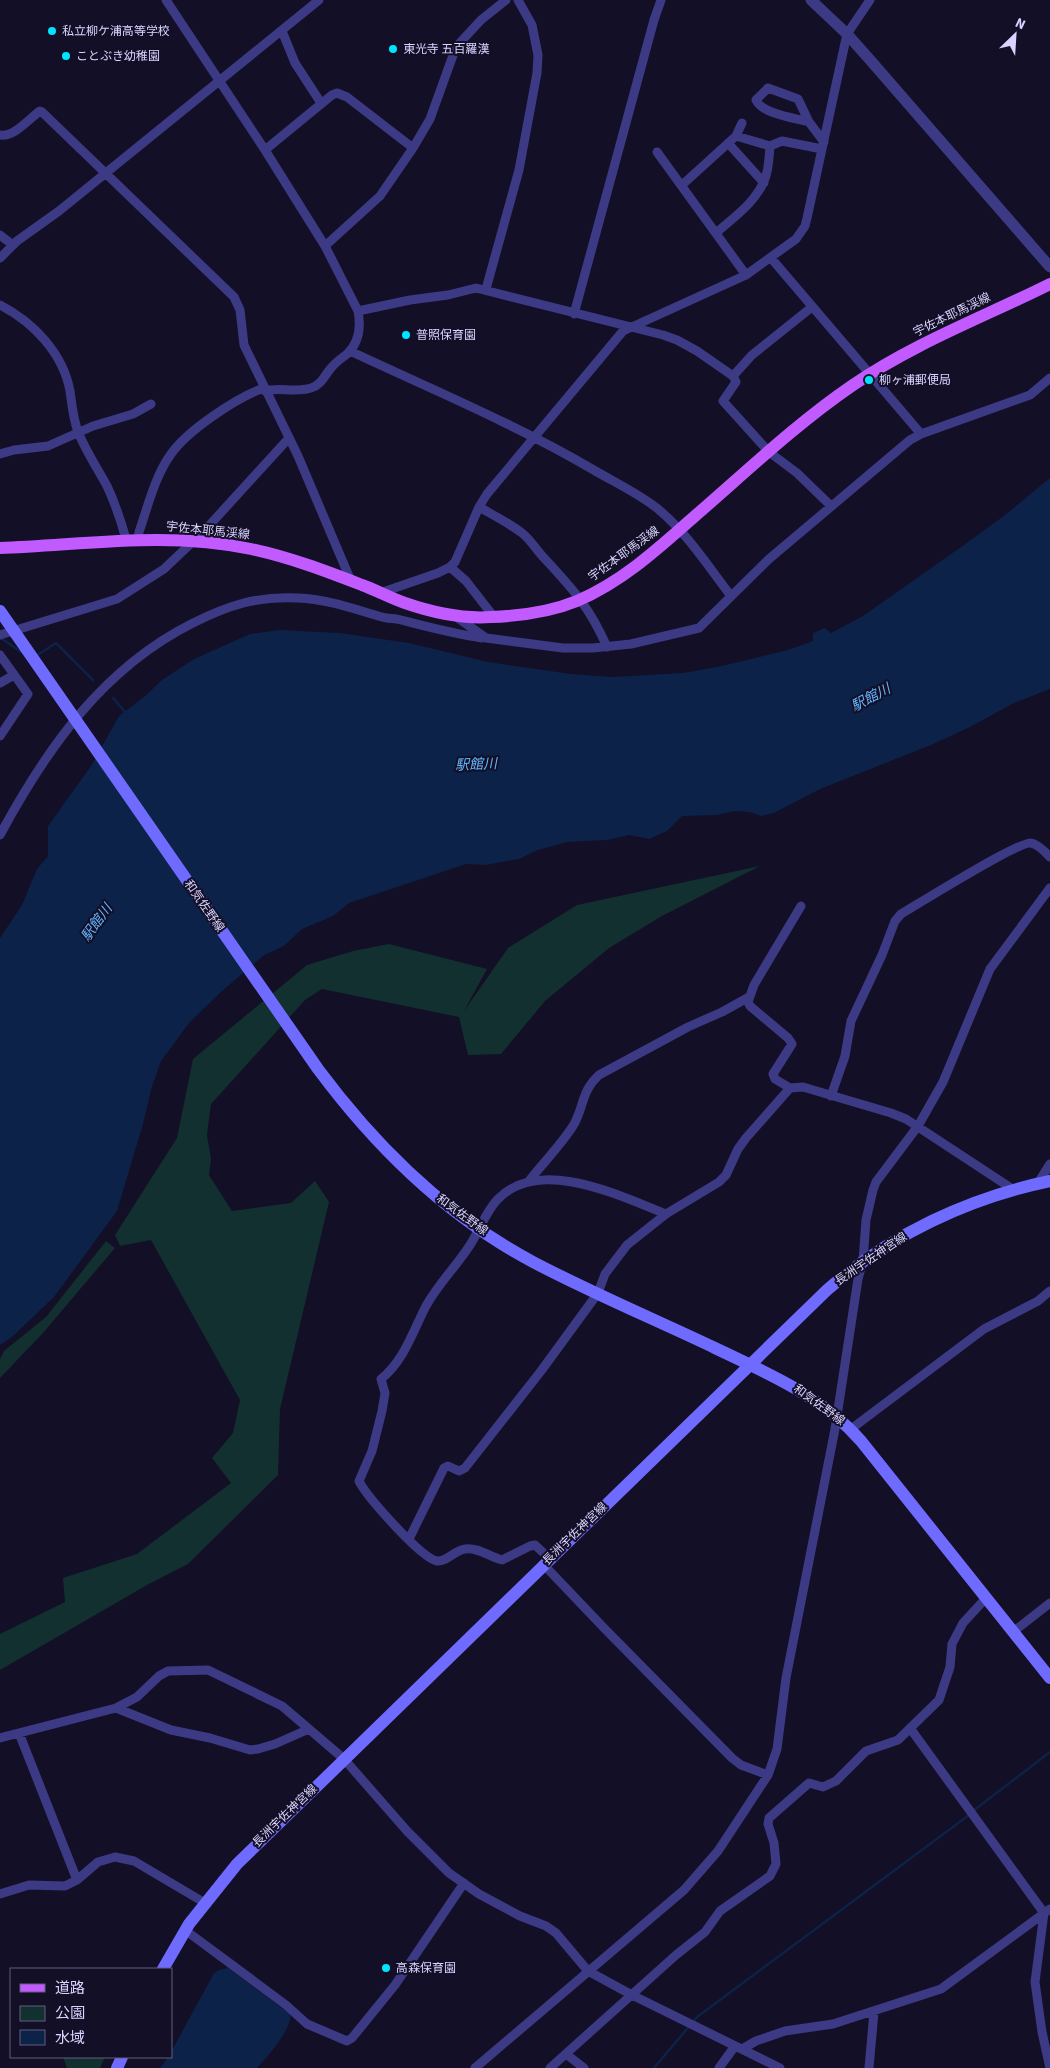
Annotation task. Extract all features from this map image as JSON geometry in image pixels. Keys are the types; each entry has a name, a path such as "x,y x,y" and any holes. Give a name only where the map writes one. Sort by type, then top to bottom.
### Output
{"main road":[{"name":"宇佐本耶馬渓線","path":"0,548 132,539 194,542 252,549 297,561 415,606 453,614 472,617 494,617 542,611 581,599 616,580 680,530 813,414 869,375 919,346 1050,284"},
{"name":"和気佐野線","path":"0,611 318,1069 369,1133 434,1194 480,1229 533,1262 791,1385 837,1417 851,1429 1050,1678"},
{"name":"長洲宇佐神宮線","path":"164,1968 185,1930 237,1864 546,1561 827,1290 882,1248 929,1222 973,1204 1044,1182"}],"street":[{"path":"0,305 28,323 55,353 66,376 72,411 79,433 132,539 139,532 154,486 170,454 178,446 223,408 264,389 296,391 315,386 350,351 358,335 360,321 358,311 325,246 265,150 166,0"},
{"path":"0,258 13,245 59,211 319,0"},
{"path":"325,246 380,196 413,148 435,108 456,47 476,24 506,0"},
{"path":"486,290 520,170 537,73 538,55 532,25 518,0"},
{"path":"574,314 651,29 661,0"},
{"path":"811,0 847,34 1050,267"},
{"path":"380,593 450,567 455,562 479,507 487,494 627,328 746,275 796,239 805,226 847,34 870,0"},
{"path":"282,31 294,63 322,103"},
{"path":"809,122 774,114 757,104 756,100 768,88 798,99 823,145"},
{"path":"265,150 332,95 342,94 413,148"},
{"path":"0,135 11,134 42,112 234,298 240,310 244,345 289,438 351,581"},
{"path":"682,185 736,136 742,123"},
{"path":"736,136 770,146 782,141 823,145"},
{"path":"728,143 764,183"},
{"path":"716,233 746,206 764,183 770,146"},
{"path":"657,152 746,275"},
{"path":"0,234 13,245"},
{"path":"771,258 921,434"},
{"path":"358,311 394,303 448,295 473,288 677,340 733,376 736,382 723,398 723,401 768,452 797,473 831,506"},
{"path":"733,376 752,355 812,307"},
{"path":"350,351 534,437 568,454 640,496 680,530 732,596"},
{"path":"0,835 20,798 76,722 119,672 176,632 230,606 252,600 284,598 319,600 460,635 563,648 607,647 652,640 699,628 769,559 896,450 921,434 1030,395 1050,378"},
{"path":"0,454 14,450 48,446 93,426 133,414 151,404"},
{"path":"0,635 116,599 164,569 194,542 289,438"},
{"path":"479,507 525,535 581,599 598,626 607,647"},
{"path":"450,567 466,581 494,617"},
{"path":"453,614 486,638"},
{"path":"0,655 28,694 0,736"},
{"path":"0,683 14,675"},
{"path":"831,1096 845,1056 851,1021 885,948 895,921 901,914 990,861 1027,843 1036,845 1050,857"},
{"path":"475,2068 684,1890 718,1850 768,1775 777,1749 792,1646 813,1547 837,1417 858,1279 863,1262 866,1220 872,1190 881,1174 918,1126 943,1082 990,969 1050,888"},
{"path":"801,906 754,985 748,1002 750,1006 788,1038 792,1044 774,1074 775,1079 790,1088 803,1087 892,1113 918,1126 1014,1190"},
{"path":"749,997 722,1012 688,1027 599,1075 584,1094 573,1126 529,1181 504,1194 497,1200 470,1246 435,1290 397,1364 381,1380 385,1393 382,1411 372,1451 359,1481 388,1518 409,1539 435,1560 442,1560 466,1548 479,1550 502,1560 530,1546 535,1546 604,1628 732,1758 741,1765 768,1775"},
{"path":"409,1539 444,1468 448,1466 459,1471 465,1468 541,1371 598,1293 605,1274 627,1245 666,1214 719,1182 726,1174 738,1149 746,1138 790,1088"},
{"path":"1044,1182 1050,1164"},
{"path":"529,1181 556,1180 592,1186 666,1214"},
{"path":"851,1429 984,1329 1038,1301 1050,1291"},
{"path":"550,2068 676,1955 705,1932 720,1911 770,1876 775,1870 774,1843 768,1824 769,1818 809,1783 823,1787 831,1784 866,1751 892,1743 939,1700 950,1667 952,1644 962,1623 986,1598"},
{"path":"1013,1632 1050,1603"},
{"path":"0,1738 116,1708 137,1697 163,1672 208,1670 282,1706 344,1759 407,1831 449,1873 479,1894 512,1912 546,1926 556,1933 588,1971 632,1996 780,2068"},
{"path":"116,1708 171,1730 250,1750 258,1750 275,1744 309,1729"},
{"path":"910,1728 1047,1911 1035,1982 1042,2032 1050,2068"},
{"path":"19,1733 77,1880"},
{"path":"0,1894 29,1885 65,1886 77,1880 98,1862 115,1857 125,1858 134,1862 205,1903"},
{"path":"185,1930 286,2005 307,2024 347,2041 352,2038 395,1985 464,1883"},
{"path":"719,2068 738,2048 756,2041 785,2031 833,2024 941,1989 1047,1911"},
{"path":"869,2068 874,2012"},
{"path":"566,2054 584,2068"}],"green space":[{"path":"760,866 662,916 609,948 545,1001 501,1054 468,1055 459,1017 322,989 305,1000 211,1104 207,1135 211,1159 209,1175 232,1211 291,1203 315,1181 329,1202 280,1409 278,1475 188,1564 147,1585 0,1670 0,1634 65,1602 63,1578 137,1554 231,1483 212,1458 233,1433 240,1400 151,1240 120,1246 115,1235 177,1138 193,1059 307,965 353,951 389,944 487,969 464,1011 508,948 577,905"},
{"path":"106,1241 115,1248 43,1333 0,1378 0,1359 4,1351 46,1317"},
{"path":"63,2058 105,2058 100,2068 67,2068"}],"water":[{"name":"駅館川","path":"1050,478 1050,689 1014,703 970,727 931,745 820,789 774,813 761,816 750,812 735,811 717,815 682,816 667,831 649,839 629,835 607,840 567,842 538,850 519,859 485,865 466,864 349,903 333,916 302,929 284,946 264,955 221,992 189,1023 161,1061 117,1211 54,1297 12,1337 0,1345 0,938 22,905 37,869 48,856 48,826 91,766 119,716 162,680 194,659 250,634 280,630 340,633 409,643 488,662 571,674 613,677 683,673 722,666 788,650 813,641 813,633 825,628 831,633 863,616 1005,515"},
{"path":"228,1968 290,2014 288,2026 284,2034 257,2068 160,2068 167,2058 172,2058 172,2050 214,1973"}],"waterway":[{"path":"1,638 21,652"},
{"path":"36,656 56,643 93,680"},
{"path":"113,698 127,714"},
{"path":"973,1811 1050,1752"},
{"path":"654,2068 697,2017 969,1815"}],"place":[{"name":"私立柳ケ浦高等学校","path":"52,31"},
{"name":"東光寺 五百羅漢","path":"393,49"},
{"name":"ことぶき幼稚園","path":"66,56"},
{"name":"普照保育園","path":"406,335"},
{"name":"柳ヶ浦郵便局","path":"869,380"},
{"name":"高森保育園","path":"386,1968"}]}
